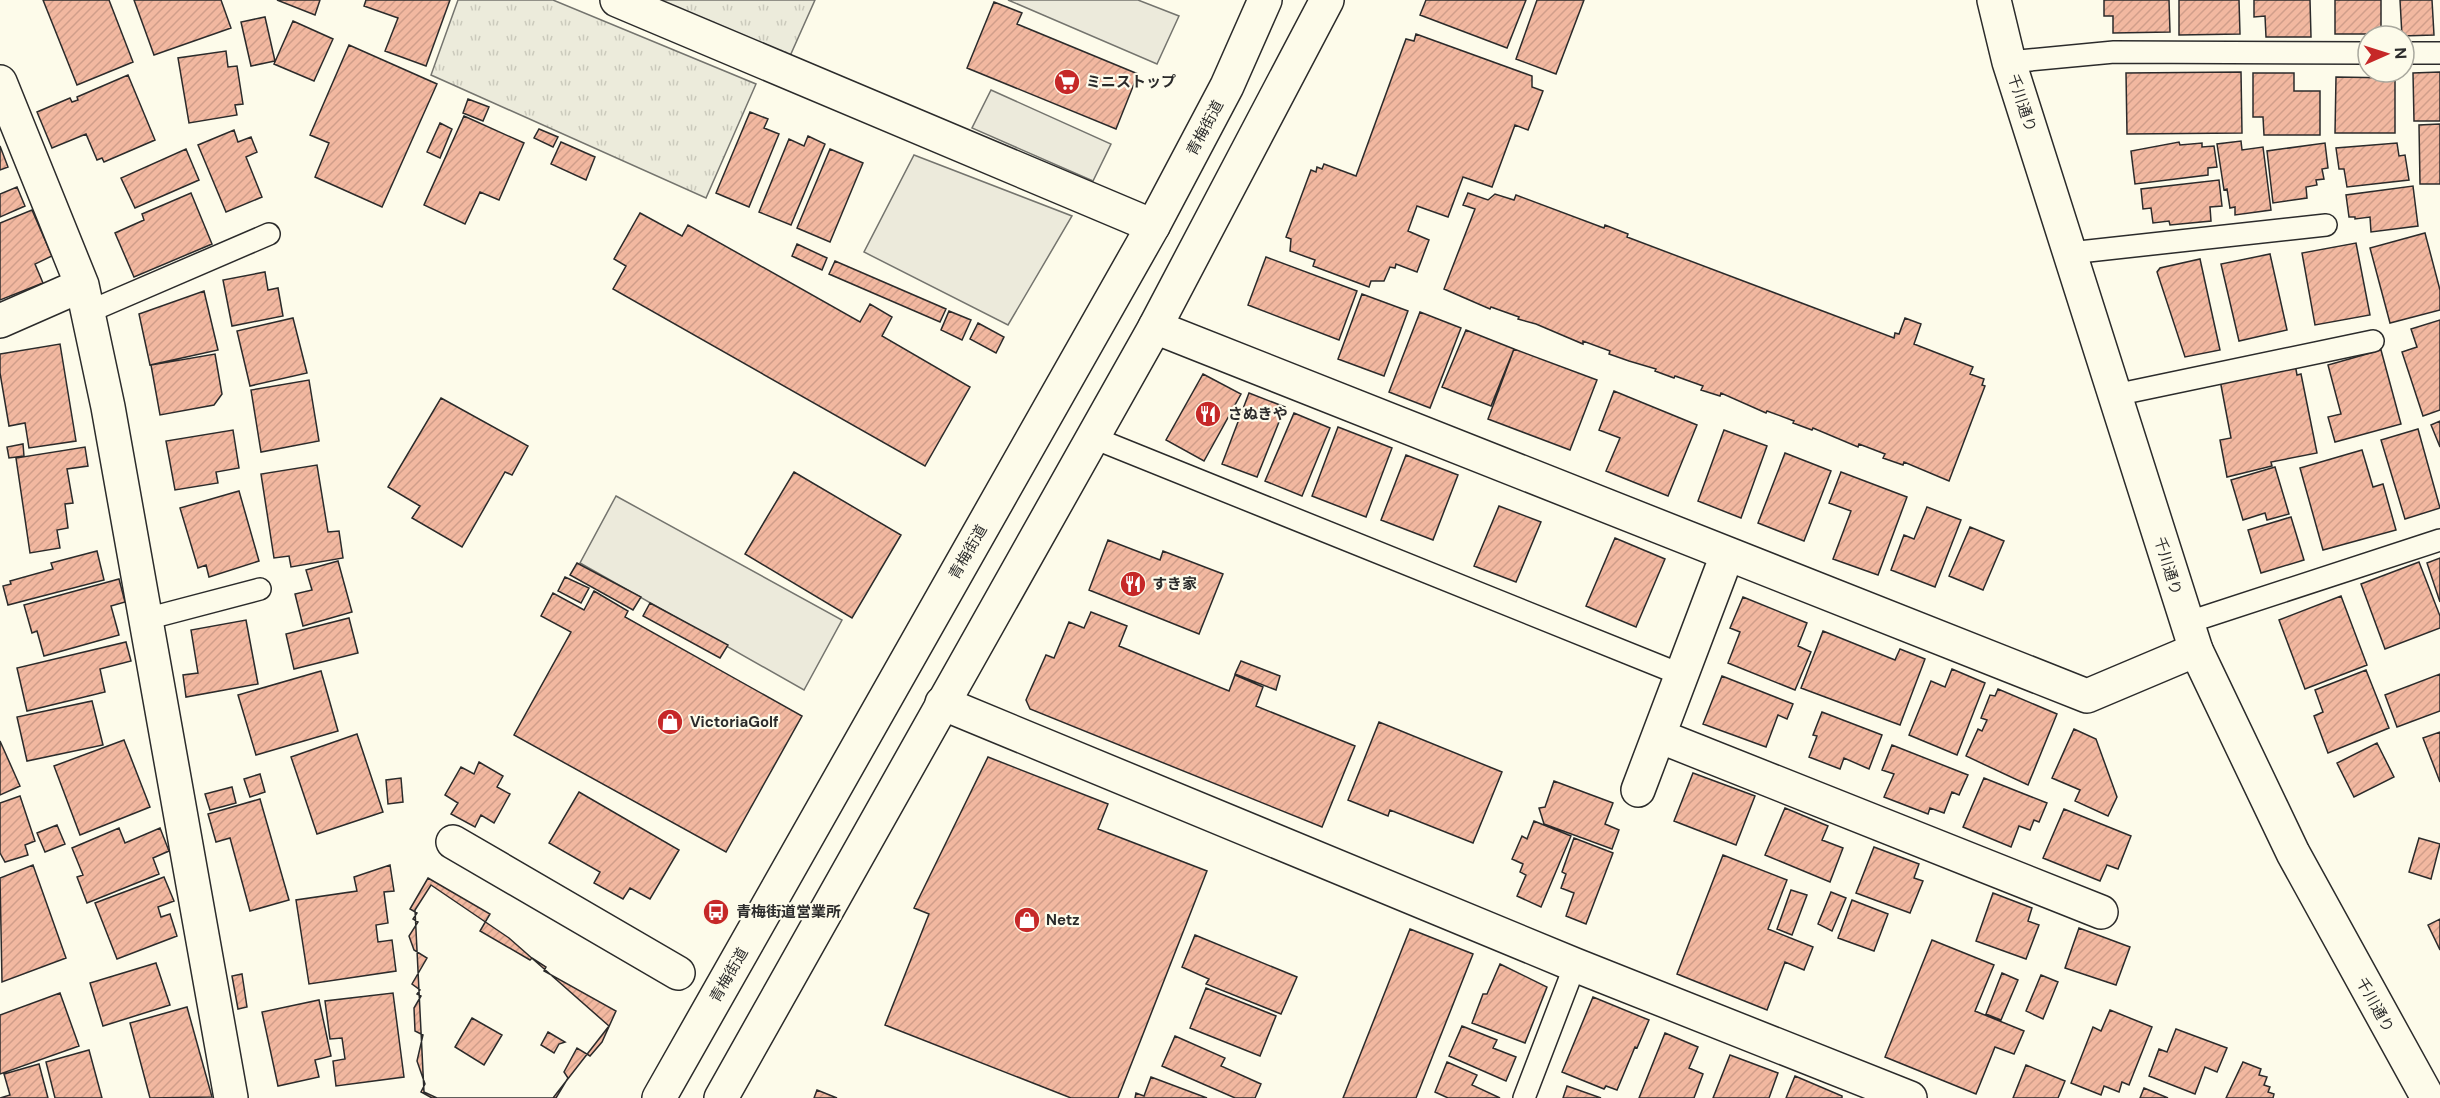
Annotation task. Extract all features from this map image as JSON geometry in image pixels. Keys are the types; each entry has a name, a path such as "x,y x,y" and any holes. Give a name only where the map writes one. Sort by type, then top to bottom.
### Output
{"street":[{"path":"617,0 1153,226"},
{"name":"青梅街道","path":"659,1098 1153,226 1227,86 1265,0"},
{"path":"721,1098 942,703 1094,438 1327,0"},
{"name":"千川通り","path":"1994,0 2009,62 2191,637 2293,853 2428,1098"},
{"path":"0,82 85,298 146,619 231,1098"},
{"path":"0,321 85,298"},
{"path":"1155,327 2087,696 2191,637"},
{"path":"1638,790 1727,555"},
{"path":"942,703 1575,965 1910,1098"},
{"path":"1659,736 2101,912"},
{"path":"453,842 678,973"}],"lane":[{"path":"2009,62 2114,52 2356,53"},
{"path":"2416,53 2440,53"},
{"path":"2070,253 2326,225"},
{"path":"85,298 268,234"},
{"path":"2115,395 2373,341"},
{"path":"1094,438 1682,675"},
{"path":"2191,637 2440,540"},
{"path":"146,619 260,589"},
{"path":"1524,1098 1575,965"}],"green space":[{"path":"458,0 553,0 756,84 706,198 431,75"},
{"path":"653,0 815,0 790,56"}],"shaded area":[{"path":"1008,0 1138,0 1179,16 1157,64"},
{"path":"991,90 1111,144 1093,181 972,128"},
{"path":"914,155 1072,216 1008,325 864,252"},
{"path":"616,496 842,620 804,690 580,563"}],"building":[{"path":"43,0 109,0 133,62 77,85"},
{"path":"134,0 221,0 231,28 154,55"},
{"path":"277,0 320,0 315,15"},
{"path":"366,0 450,0 426,66 385,51 398,18 364,6"},
{"path":"1426,0 1526,0 1507,48 1420,15"},
{"path":"1537,0 1584,0 1556,74 1516,59"},
{"path":"2104,0 2169,0 2170,32 2113,33 2113,16 2104,16"},
{"path":"2179,0 2239,0 2240,34 2179,35"},
{"path":"2254,0 2310,0 2311,37 2266,37 2265,16 2254,17"},
{"path":"2335,0 2381,0 2381,24 2356,24 2356,34 2335,34"},
{"path":"2400,0 2432,0 2434,35 2416,36 2416,24 2401,24"},
{"path":"994,2 1022,13 1017,24 1138,74 1116,129 967,68"},
{"path":"265,17 275,61 251,66 241,22"},
{"path":"293,21 333,39 314,81 274,64"},
{"path":"1416,34 1532,76 1532,87 1543,91 1528,130 1515,125 1492,187 1463,177 1448,217 1417,206 1408,231 1429,240 1417,272 1396,264 1395,268 1390,267 1384,281 1371,281 1369,287 1313,266 1315,260 1290,251 1291,239 1286,237 1311,170 1316,172 1317,167 1322,169 1324,164 1356,176 1406,39 1414,41"},
{"path":"349,45 437,84 382,207 315,177 329,143 310,135"},
{"path":"226,51 228,67 237,66 243,104 235,105 237,115 189,123 178,58"},
{"path":"2241,72 2242,133 2127,134 2126,73"},
{"path":"2440,72 2440,121 2414,121 2413,84 2416,84 2416,73"},
{"path":"2253,73 2294,73 2294,91 2320,91 2320,135 2264,135 2263,117 2253,117"},
{"path":"128,75 155,140 104,162 102,158 97,160 86,134 52,148 37,112 70,98 72,102 78,100 77,97"},
{"path":"2336,77 2356,77 2356,84 2395,84 2395,133 2335,133"},
{"path":"468,99 489,107 483,121 463,113"},
{"path":"750,112 768,119 764,128 779,134 749,207 716,193"},
{"path":"464,116 524,143 499,200 480,192 465,224 424,205"},
{"path":"440,123 452,129 440,158 427,152"},
{"path":"2440,124 2440,184 2420,184 2419,125"},
{"path":"539,129 558,137 553,147 534,138"},
{"path":"234,130 238,142 251,137 257,152 246,157 262,197 226,212 198,145"},
{"path":"808,136 825,144 791,225 759,212 789,139 804,146"},
{"path":"2241,141 2242,150 2263,147 2271,210 2235,215 2235,207 2230,208 2227,189 2224,190 2217,144"},
{"path":"561,142 595,157 586,180 551,164"},
{"path":"2179,142 2180,145 2202,143 2202,147 2214,146 2217,167 2208,168 2208,175 2135,184 2131,151"},
{"path":"2325,143 2328,168 2322,169 2324,179 2316,180 2317,185 2306,187 2307,198 2273,203 2267,151"},
{"path":"2397,143 2399,156 2405,155 2409,180 2347,187 2344,169 2339,169 2336,148"},
{"path":"0,146 8,167 0,170"},
{"path":"186,149 199,180 135,208 121,178"},
{"path":"830,149 863,163 830,242 797,228"},
{"path":"2219,180 2222,206 2210,207 2211,221 2170,225 2169,221 2153,223 2151,208 2143,209 2141,189"},
{"path":"2413,186 2418,226 2371,232 2370,217 2355,219 2355,217 2349,217 2346,195"},
{"path":"17,187 25,206 0,217 0,194"},
{"path":"191,193 212,244 134,277 115,233 144,220 142,214"},
{"path":"1468,193 1488,200 1495,194 1514,200 1516,195 1604,228 1605,225 1628,234 1627,237 1894,338 1895,333 1899,334 1905,318 1921,324 1914,344 1973,367 1970,374 1984,379 1982,385 1985,386 1949,481 1904,462 1903,465 1883,458 1885,454 1859,444 1858,447 1767,411 1766,413 1721,393 1720,396 1701,390 1703,386 1609,354 1610,351 1583,341 1583,344 1444,289 1475,209 1463,205"},
{"path":"32,210 52,256 35,264 43,283 0,300 0,223"},
{"path":"640,213 682,236 688,225 860,322 870,304 892,317 882,336 970,387 925,466 613,289 626,266 614,259"},
{"path":"2425,233 2440,290 2440,310 2390,323 2370,248"},
{"path":"2356,243 2370,315 2315,325 2302,253"},
{"path":"797,244 827,258 822,270 792,256"},
{"path":"2270,254 2287,330 2239,341 2221,264"},
{"path":"1266,257 1357,291 1339,340 1248,305"},
{"path":"2200,259 2220,350 2185,357 2157,272 2160,268"},
{"path":"835,261 946,309 940,322 829,274"},
{"path":"265,272 268,290 278,288 283,316 232,326 223,280"},
{"path":"204,291 218,350 150,365 139,314"},
{"path":"1362,294 1408,311 1384,376 1338,359"},
{"path":"949,311 971,320 962,340 941,330"},
{"path":"1420,312 1461,328 1430,408 1389,392"},
{"path":"293,318 307,373 250,386 237,331"},
{"path":"2440,320 2440,410 2423,416 2402,352 2417,347 2411,329"},
{"path":"978,323 1004,337 996,353 970,339"},
{"path":"1466,330 1514,349 1491,406 1442,387"},
{"path":"60,344 76,441 29,448 25,423 9,426 0,373 0,354"},
{"path":"1514,349 1597,380 1570,450 1488,419"},
{"path":"2381,350 2401,424 2335,442 2328,417 2341,414 2328,365"},
{"path":"215,354 222,394 214,405 160,415 151,365"},
{"path":"2295,364 2297,375 2301,374 2317,453 2271,462 2272,466 2227,477 2220,440 2231,438 2220,380"},
{"path":"1203,374 1241,394 1204,461 1166,440"},
{"path":"309,380 319,441 261,452 251,390"},
{"path":"1614,391 1697,425 1668,496 1606,471 1620,438 1599,430"},
{"path":"1249,393 1285,407 1257,477 1222,464"},
{"path":"441,398 528,446 512,475 505,472 462,547 412,518 420,506 388,487"},
{"path":"1294,413 1330,428 1302,496 1265,481"},
{"path":"2440,421 2440,447 2431,425"},
{"path":"1338,427 1392,448 1366,517 1312,496"},
{"path":"2418,429 2440,508 2405,519 2381,440"},
{"path":"233,430 239,468 216,472 218,483 175,490 166,441"},
{"path":"1724,430 1767,446 1741,518 1698,501"},
{"path":"23,444 24,456 9,458 7,447"},
{"path":"85,447 88,466 67,469 73,503 65,504 68,528 57,530 60,548 30,553 16,458"},
{"path":"2362,450 2373,487 2383,484 2396,530 2323,550 2300,468"},
{"path":"1785,453 1831,471 1804,541 1758,523"},
{"path":"1406,455 1458,475 1433,540 1381,520"},
{"path":"317,465 328,532 339,531 343,558 291,567 289,556 274,558 261,474"},
{"path":"2275,467 2289,514 2267,520 2265,513 2243,520 2231,480"},
{"path":"794,472 901,535 852,618 745,554"},
{"path":"1841,472 1907,497 1878,575 1833,559 1851,511 1829,503"},
{"path":"239,491 259,561 209,577 206,565 198,568 180,508"},
{"path":"1499,506 1541,522 1516,582 1474,566"},
{"path":"1927,507 1961,520 1935,587 1891,570 1904,535 1914,539"},
{"path":"2291,517 2304,560 2261,573 2248,530"},
{"path":"1970,527 2004,541 1983,590 1949,576"},
{"path":"1615,538 1665,559 1636,627 1586,606"},
{"path":"1108,540 1160,560 1163,551 1223,574 1199,634 1089,590"},
{"path":"97,551 104,580 8,605 3,586 11,584 10,581 53,569 51,563"},
{"path":"2440,558 2440,602 2427,563"},
{"path":"338,561 352,612 303,626 295,594 312,590 306,570"},
{"path":"2419,562 2440,616 2440,628 2385,649 2361,584"},
{"path":"577,563 641,597 633,610 570,575"},
{"path":"565,577 589,588 581,603 558,591"},
{"path":"119,579 125,602 111,606 119,635 44,656 37,631 32,633 24,605"},
{"path":"594,591 628,611 625,617 802,716 726,852 514,735 571,632 541,616 553,593 584,610"},
{"path":"2341,596 2367,665 2305,689 2279,620"},
{"path":"1743,597 1807,623 1798,646 1811,652 1795,690 1728,663 1740,632 1730,628"},
{"path":"650,603 728,645 720,658 643,616"},
{"path":"1091,612 1127,626 1119,646 1229,691 1235,675 1263,687 1256,706 1355,746 1322,827 1030,709 1026,700 1046,655 1054,658 1069,622 1084,628"},
{"path":"349,618 358,653 294,669 286,634"},
{"path":"246,620 258,684 186,697 183,675 198,673 191,630"},
{"path":"1823,631 1895,660 1900,649 1925,659 1900,725 1801,688"},
{"path":"126,642 131,661 100,669 105,692 27,711 17,668"},
{"path":"1241,661 1280,676 1276,690 1235,674"},
{"path":"1952,669 1985,683 1957,755 1909,735 1931,681 1945,687"},
{"path":"2366,670 2389,728 2328,753 2314,716 2323,712 2315,690"},
{"path":"321,671 338,731 256,755 238,695"},
{"path":"2440,674 2440,711 2397,727 2385,695"},
{"path":"1722,676 1793,704 1787,719 1778,715 1766,747 1703,724"},
{"path":"1998,689 2057,714 2028,785 1966,756 1978,729 1982,731 1987,720 1981,718 1990,695 1995,696"},
{"path":"92,701 103,745 27,761 17,717"},
{"path":"1822,712 1882,735 1869,769 1844,758 1840,769 1809,757 1817,736 1813,735"},
{"path":"1379,722 1502,772 1473,843 1390,810 1388,816 1348,800"},
{"path":"2074,729 2096,739 2117,797 2108,816 2075,801 2080,790 2052,778"},
{"path":"2440,732 2440,782 2423,738"},
{"path":"357,734 383,812 317,834 291,757"},
{"path":"124,740 150,807 80,835 54,766"},
{"path":"0,741 20,786 0,795"},
{"path":"2377,743 2394,777 2354,797 2337,763"},
{"path":"1892,745 1968,775 1959,795 1952,792 1944,813 1930,808 1928,814 1884,797 1894,774 1882,770"},
{"path":"988,757 1108,804 1098,829 1207,871 1118,1098 1071,1098 885,1025 929,914 914,908"},
{"path":"479,762 503,776 497,787 510,794 494,823 481,815 475,827 451,814 458,803 445,795 461,767 474,774"},
{"path":"1693,773 1755,796 1736,845 1674,821"},
{"path":"260,774 265,792 250,797 244,779"},
{"path":"401,778 403,802 388,804 386,780"},
{"path":"1984,778 2047,803 2039,822 2034,820 2030,830 2019,826 2011,847 1963,827"},
{"path":"1554,781 1613,803 1605,824 1619,830 1612,849 1544,824 1539,808 1545,807"},
{"path":"232,787 236,803 210,810 205,794"},
{"path":"579,792 679,850 650,899 630,888 623,899 594,883 600,872 549,843"},
{"path":"20,796 35,841 25,845 28,855 5,862 0,853 0,803"},
{"path":"260,799 289,900 250,911 230,838 216,842 208,814"},
{"path":"1785,808 1828,826 1822,840 1843,848 1830,882 1765,855"},
{"path":"2064,809 2131,836 2118,869 2107,865 2100,881 2043,858"},
{"path":"1534,821 1571,836 1541,907 1517,896 1526,875 1520,872 1523,864 1512,859 1522,836 1527,839"},
{"path":"57,825 65,844 45,852 37,833"},
{"path":"119,828 125,843 160,828 169,851 153,858 159,874 87,903 77,877 83,875 72,848"},
{"path":"1574,838 1613,853 1586,924 1566,916 1574,893 1561,888 1566,874 1562,872"},
{"path":"2419,838 2440,844 2431,879 2409,872"},
{"path":"1874,847 1919,864 1914,878 1923,881 1910,913 1856,893"},
{"path":"1723,855 1787,880 1768,929 1813,947 1804,970 1785,962 1767,1010 1677,974"},
{"path":"33,865 66,958 2,982 0,878"},
{"path":"390,865 394,891 384,892 388,923 376,925 378,942 392,940 396,971 309,984 296,900 357,891 354,877"},
{"path":"164,877 174,901 158,907 161,917 170,914 177,936 117,959 95,903"},
{"path":"428,878 490,914 480,931 530,960 532,958 546,967 544,971 616,1011 602,1042 590,1056 577,1048 564,1072 568,1078 556,1098 432,1098 421,1092 425,1084 417,1061 423,1035 415,1031 414,1008 421,996 417,994 420,990 412,984 427,958 414,950 409,936 418,922 413,919 417,913 410,909","holes":["472,1018 502,1035 484,1065 455,1047","548,1032 565,1042 559,1044 554,1053 541,1045"]},
{"path":"431,885 509,938 609,1026 553,1098 437,1098 424,1092 415,910"},
{"path":"1791,890 1807,895 1792,935 1777,929"},
{"path":"1831,892 1846,898 1832,931 1818,924"},
{"path":"1993,893 2032,908 2028,921 2039,925 2026,959 1976,941"},
{"path":"1852,900 1888,914 1874,951 1838,938"},
{"path":"2440,919 2440,950 2428,925"},
{"path":"2079,928 2130,947 2116,985 2065,968"},
{"path":"1410,929 1473,954 1416,1098 1343,1098"},
{"path":"1195,935 1297,977 1281,1014 1206,984 1209,979 1182,967"},
{"path":"1932,940 1994,965 1975,1011 2024,1031 2014,1054 1995,1047 1976,1094 1885,1057"},
{"path":"156,963 170,1005 103,1026 90,983"},
{"path":"1500,964 1547,987 1525,1043 1472,1023 1483,994 1487,994"},
{"path":"2002,973 2018,980 2001,1020 1986,1014"},
{"path":"242,974 247,1007 238,1009 232,976"},
{"path":"2041,975 2058,982 2043,1019 2026,1011"},
{"path":"1206,988 1276,1016 1260,1056 1190,1028"},
{"path":"60,993 79,1046 0,1074 0,1015"},
{"path":"393,993 404,1077 336,1086 333,1061 345,1059 342,1038 330,1039 325,1001"},
{"path":"1593,997 1649,1020 1617,1090 1606,1086 1604,1089 1562,1072"},
{"path":"319,1000 331,1056 315,1060 319,1077 278,1086 262,1012"},
{"path":"187,1007 212,1097 150,1098 130,1023"},
{"path":"2110,1010 2152,1027 2129,1085 2122,1082 2119,1092 2104,1086 2101,1095 2071,1083 2093,1027 2101,1031"},
{"path":"1462,1026 1497,1040 1493,1048 1516,1057 1506,1081 1449,1056"},
{"path":"2176,1029 2227,1048 2217,1072 2205,1067 2195,1094 2149,1076 2159,1049 2167,1052"},
{"path":"1665,1033 1698,1047 1689,1068 1703,1074 1694,1098 1639,1098"},
{"path":"1175,1036 1225,1058 1221,1066 1261,1084 1255,1098 1235,1098 1162,1066"},
{"path":"89,1050 102,1098 55,1098 46,1062"},
{"path":"1730,1055 1778,1073 1769,1098 1713,1098"},
{"path":"1447,1062 1477,1075 1472,1085 1500,1098 1448,1098 1435,1092"},
{"path":"2243,1062 2261,1069 2259,1075 2267,1077 2264,1085 2270,1087 2268,1092 2274,1094 2273,1098 2226,1098"},
{"path":"39,1064 48,1098 0,1098 10,1095 4,1074"},
{"path":"2026,1065 2065,1081 2058,1098 2013,1098"},
{"path":"1795,1076 1842,1096 1842,1098 1786,1098"},
{"path":"1151,1077 1207,1098 1135,1098 1136,1093 1144,1096"},
{"path":"1567,1086 1601,1098 1563,1098"},
{"path":"2144,1088 2168,1098 2140,1098"},
{"path":"817,1090 837,1098 814,1098"}],"place":[{"name":"ミニストップ","path":"1067,82"},
{"name":"さぬきや","path":"1208,414"},
{"name":"すき家","path":"1133,584"},
{"name":"VictoriaGolf","path":"670,722"},
{"name":"青梅街道営業所","path":"716,912"},
{"name":"Netz","path":"1027,920"}]}
